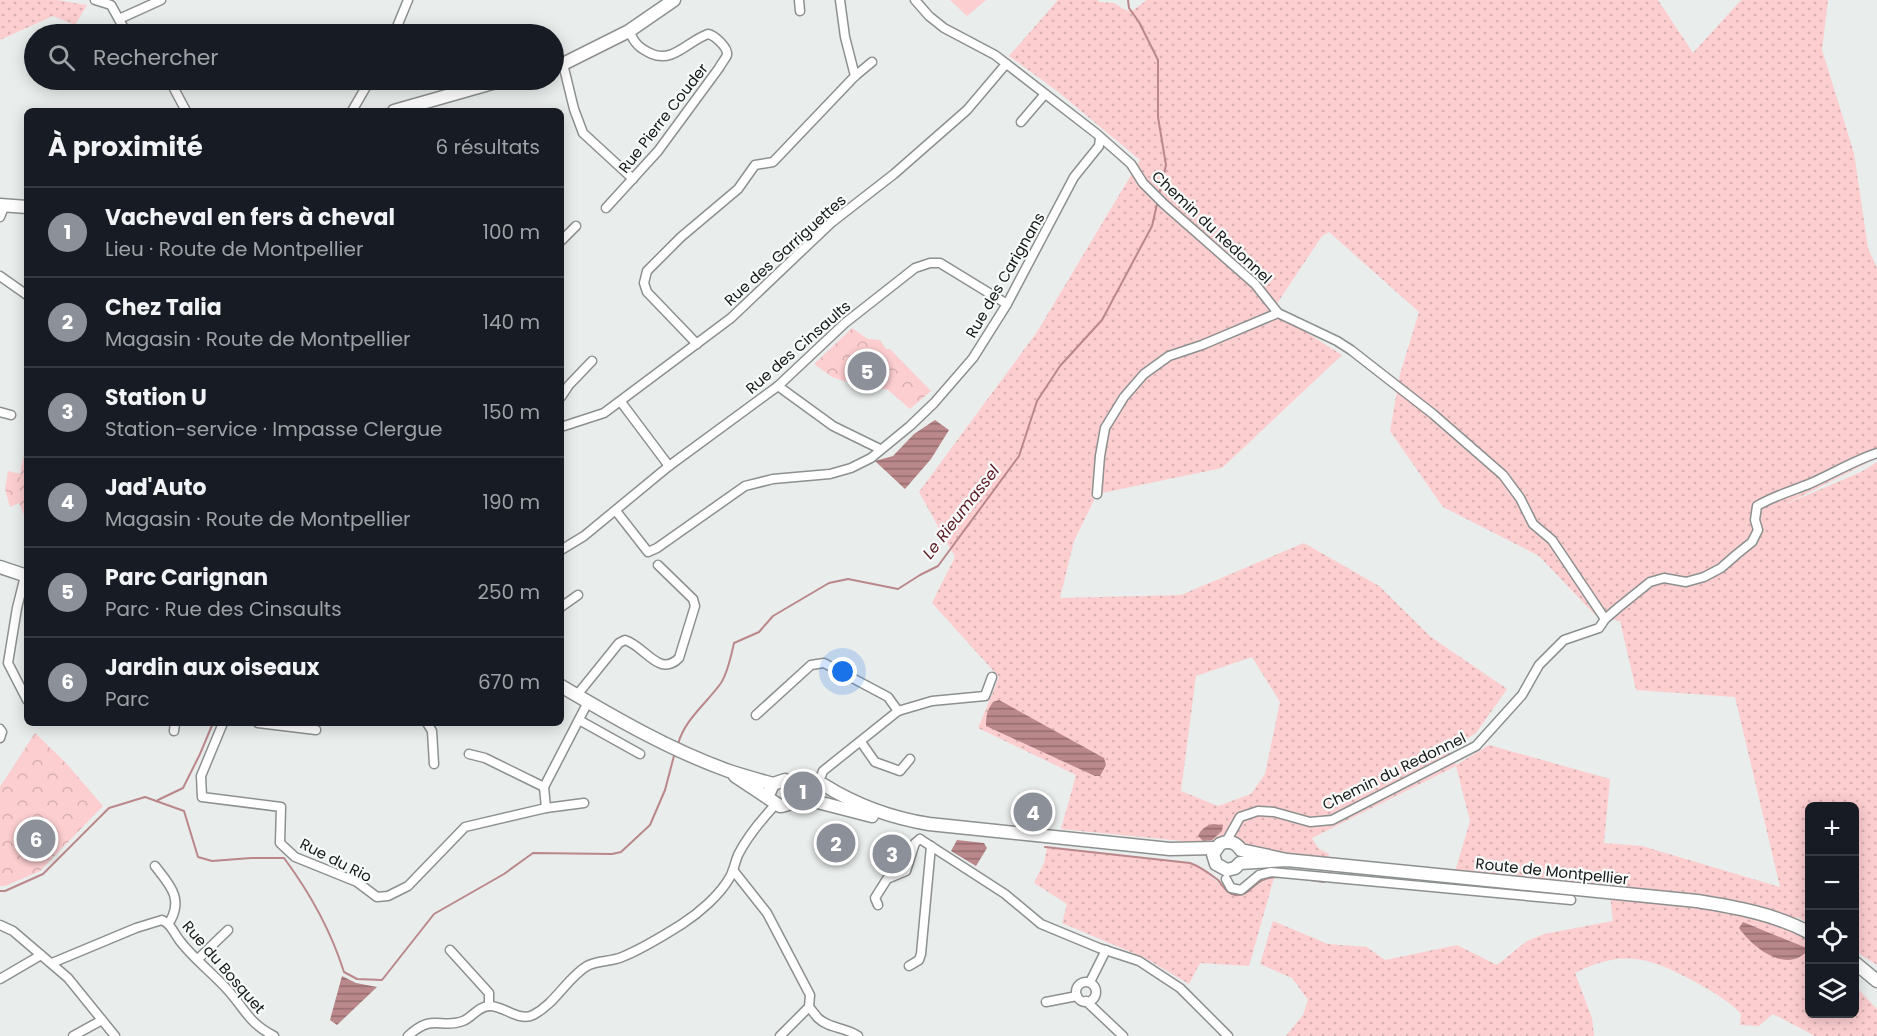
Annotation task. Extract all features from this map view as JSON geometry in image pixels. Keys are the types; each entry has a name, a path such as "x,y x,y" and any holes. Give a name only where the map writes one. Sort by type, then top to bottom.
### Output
{"street":[{"path":"95,0 111,5 121,24"},
{"path":"118,19 161,0"},
{"path":"398,24 408,0"},
{"path":"564,63 629,31 674,0"},
{"path":"799,0 800,10"},
{"path":"840,0 845,37 855,76"},
{"name":"Chemin du Redonnel","path":"915,0 944,28 995,55 1097,134 1131,164 1143,183 1164,204 1255,284 1278,313 1351,350 1433,414 1503,475 1520,498 1533,524 1552,540 1605,619 1599,628 1564,640 1556,647 1539,665 1522,695 1476,746 1332,820 1310,822 1274,812 1258,811 1240,817 1229,848"},
{"name":"Rue Pierre Couder","path":"606,208 658,151 719,68 727,51 712,35 708,34 673,54 660,57 639,48 629,31"},
{"path":"697,344 647,292 644,283 647,271 681,237 738,189 755,165 773,162 855,76 872,62"},
{"name":"Rue des Garriguettes","path":"564,426 604,413 621,402 730,318 831,223 894,174 967,110 1006,64"},
{"path":"564,83 584,133 633,179"},
{"path":"175,90 184,108"},
{"path":"354,108 364,90"},
{"path":"429,106 475,90"},
{"path":"1021,122 1045,94"},
{"name":"Rue des Carignans","path":"616,511 648,552 745,486 773,479 830,474 851,468 871,458 910,426 956,379 973,358 1007,304 1074,177 1099,146 1100,138"},
{"path":"2,209 24,207"},
{"path":"564,238 576,226"},
{"name":"Rue des Cinsaults","path":"616,511 669,466 778,386 845,323 915,268 924,264 940,263 1007,304"},
{"path":"0,276 24,293"},
{"path":"1097,494 1105,428 1124,397 1144,374 1169,356 1202,345 1278,313"},
{"path":"564,392 592,362"},
{"path":"778,386 833,426 880,449"},
{"path":"621,402 669,466"},
{"path":"0,412 11,415"},
{"path":"1605,619 1650,582 1664,578 1686,582 1704,577 1721,568 1752,542 1758,530 1755,520 1757,506 1877,453"},
{"path":"564,548 616,511"},
{"path":"546,808 544,786 579,720 583,699 618,644 625,640 634,643 665,666 673,664 679,658 695,606 693,599 658,565"},
{"path":"0,567 24,575"},
{"path":"24,583 4,668 24,696"},
{"path":"564,605 578,595"},
{"path":"17,608 24,609"},
{"path":"756,715 811,665 824,663 888,697 898,711"},
{"path":"794,787 818,784 823,771 898,711 932,701 985,696 992,676"},
{"path":"564,688 669,746 688,754 730,771 773,784 784,780 794,787 796,794 794,801 788,805 774,802 730,771"},
{"path":"579,720 640,754"},
{"name":"Rue du Rio","path":"222,726 201,776 202,797 281,807 280,843 295,857 357,882 377,897 388,896 408,886 465,827 546,808 584,803"},
{"path":"290,726 316,730"},
{"path":"429,726 432,732 434,764"},
{"path":"0,729 2,732 0,738"},
{"path":"861,742 875,762 900,771 910,759"},
{"path":"469,754 486,758 544,786"},
{"path":"773,784 770,791 774,802"},
{"name":"Route de Montpellier","path":"818,784 836,800"},
{"name":"Route de Montpellier","path":"794,801 802,798 836,800 917,822 1170,849 1229,848 1287,860 1697,901 1761,914 1805,931"},
{"path":"408,1036 421,1025 430,1022 458,1023 466,1020 481,1007 498,1007 519,1016 532,1016 586,966 620,958 683,923 698,912 725,884 746,842 774,802"},
{"path":"917,822 920,839 1005,894 1041,924 1139,961 1180,988 1228,1036"},
{"path":"878,905 875,898 887,879 906,871 915,843 920,839"},
{"path":"909,966 919,960 921,954 931,846"},
{"path":"155,866 174,892 176,909 169,923"},
{"path":"733,870 767,913 810,996 809,1006 780,1036"},
{"path":"1226,879 1231,888 1241,890 1259,875 1271,872 1571,900"},
{"name":"Rue du Bosquet","path":"52,963 136,928 162,920 169,923 178,939 227,989 251,1020 259,1028 274,1036"},
{"path":"0,925 13,931 68,978 115,1036"},
{"path":"198,959 228,930"},
{"path":"450,950 489,993 489,1006"},
{"path":"1089,982 1106,950"},
{"path":"0,979 41,955"},
{"path":"1856,964 1877,981"},
{"path":"1077,996 1078,985 1089,982 1095,987 1096,993 1086,1002"},
{"path":"1046,1002 1077,996 1123,1036"},
{"path":"809,1006 825,1023 850,1030 858,1036"},
{"path":"72,1036 102,1020"},
{"path":"421,1025 425,1036"}],"green space":[{"path":"0,0 57,0 87,5 76,24 53,16 35,24 24,24 24,29 0,40"},
{"path":"950,0 986,0 967,16"},
{"path":"1058,0 1098,0 1114,3 1125,10 1132,11 1147,0 1658,0 1693,53 1741,0 1828,0 1822,50 1854,153 1868,248 1877,268 1877,458 1784,505 1861,472 1877,462 1877,965 1859,954 1859,802 1805,802 1805,922 1796,916 1805,934 1805,1018 1859,1018 1859,990 1877,1009 1877,1036 1815,1036 1773,1014 1759,1026 1740,1025 1741,1014 1736,1009 1699,984 1653,963 1624,958 1609,960 1575,973 1592,1018 1594,1036 1286,1036 1303,1015 1308,1000 1292,978 1260,964 1273,921 1328,944 1367,947 1385,960 1457,945 1497,965 1527,941 1544,934 1613,921 1609,885 1455,872 1470,821 1456,766 1312,838 1318,848 1329,854 1328,860 1252,849 1236,837 1224,837 1212,844 1061,829 1076,775 978,728 999,677 932,603 955,557 919,492 1037,332 1140,160 1057,91 1009,56","holes":["1329,232 1419,312 1400,374 1390,431 1443,507 1539,556 1595,615 1620,621 1636,690 1735,697 1780,887 1642,846 1604,843 1610,779 1489,745 1456,765 1449,750 1476,733 1507,689 1431,637 1379,586 1304,543 1181,595 1060,598 1074,541 1097,494 1222,468 1342,355 1272,311 1322,236","1252,657 1280,702 1265,774 1251,794 1218,806 1181,791 1196,676"]},
{"path":"852,328 868,339 880,340 886,349 890,349 931,391 910,409 887,389 865,388 832,377 814,364"},
{"path":"24,456 24,515 19,503"},
{"path":"8,471 21,474 19,503 10,507 5,489"},
{"path":"35,733 66,763 103,806 40,871 0,886 0,787"},
{"path":"1047,848 1190,863 1200,867 1233,896 1249,892 1274,878 1249,966 1200,963 1189,984 1145,958 1062,923 1067,904 1034,883 1044,863"}],"shaded area":[{"path":"935,420 949,430 931,459 905,489 875,461 893,456 914,434"},
{"path":"999,700 1104,758 1106,765 1100,776 1095,776 986,726 989,708 993,702"},
{"path":"1213,824 1223,825 1222,831 1212,840 1203,841 1198,836 1199,834 1204,828"},
{"path":"957,840 984,843 987,848 976,866 951,851"},
{"path":"1743,922 1805,947 1805,952 1791,960 1772,956 1753,944 1739,928"},
{"path":"342,976 356,983 377,987 337,1025 330,1020"}],"waterway":[{"name":"Le Rieumassel","path":"1128,0 1129,8 1139,22 1158,60 1158,117 1166,165 1159,195"},
{"name":"Le Rieumassel","path":"678,744 691,719 721,683 734,643 759,632 773,616 829,583 848,579 898,589 938,566 1019,456 1037,401 1060,366 1102,320 1152,226 1158,200"},
{"path":"158,800 183,788 212,726"},
{"name":"Le Rieumassel","path":"0,891 5,891 43,874 109,808 145,797 184,811 198,857 212,861 284,858 319,913 344,972 357,979 382,980 434,914 504,874 533,853 612,854 621,852 650,825 665,790 675,752"},
{"path":"1045,847 1190,863 1218,880 1227,891 1235,895 1243,894 1259,882 1269,878 1324,882"}],"place":[{"name":"Parc Carignan","path":"867,371"},
{"name":"Vacheval en fers à cheval","path":"803,791"},
{"name":"Jad'Auto","path":"1033,812"},
{"name":"Jardin aux oiseaux","path":"36,839"},
{"name":"Chez Talia","path":"836,843"},
{"name":"Station U","path":"892,854"}]}
